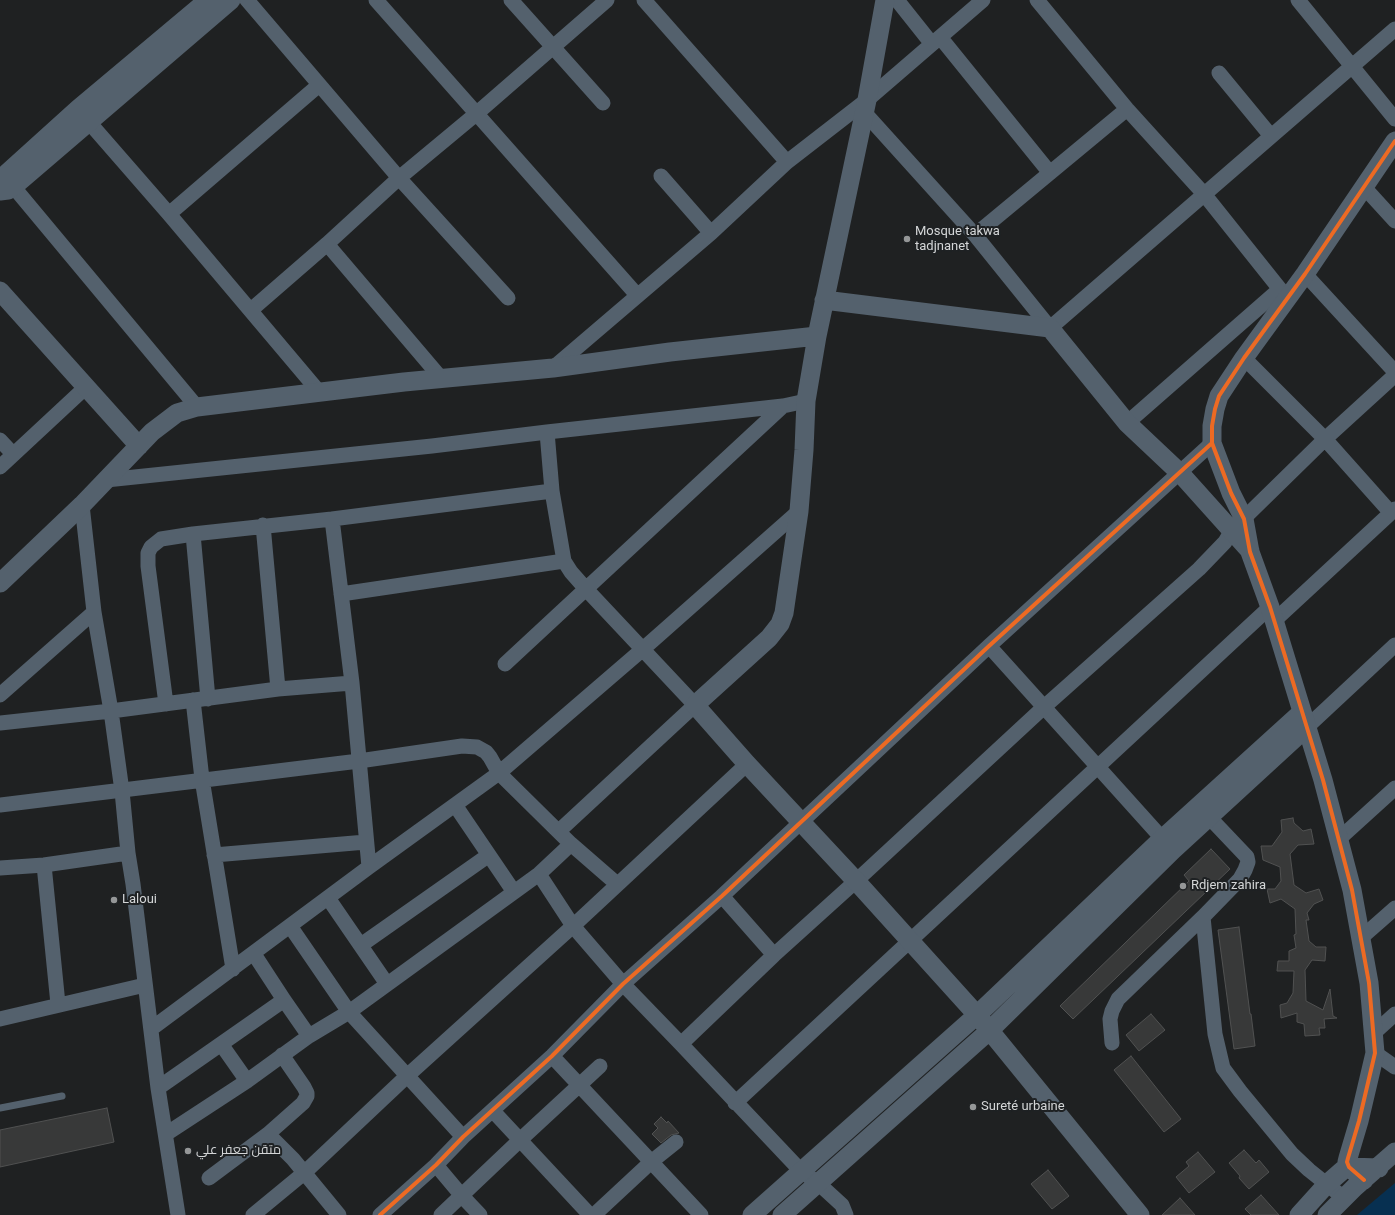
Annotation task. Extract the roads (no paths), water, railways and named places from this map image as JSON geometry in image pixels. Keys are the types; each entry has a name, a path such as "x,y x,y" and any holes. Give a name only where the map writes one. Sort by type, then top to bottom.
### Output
{"street":[{"path":"84,116 208,0"},
{"path":"197,407 4,184 84,116 231,0"},
{"path":"247,0 399,178 508,298"},
{"path":"376,0 637,296"},
{"path":"511,0 602,102"},
{"path":"251,310 327,244 399,178 476,114 607,0"},
{"path":"644,0 786,162"},
{"path":"558,831 769,638 780,624 786,605 798,511 806,401 816,336 865,106 885,0"},
{"path":"896,0 936,40 1050,173"},
{"path":"553,368 711,233 786,162 865,106 936,40 982,0"},
{"path":"1298,0 1395,119"},
{"path":"1045,3 1127,109 1204,194 1284,293"},
{"path":"824,300 1050,328 1395,29"},
{"path":"1219,73 1271,136"},
{"path":"169,214 319,85"},
{"path":"865,106 975,235 1126,423 1238,525"},
{"path":"975,235 1127,109"},
{"path":"84,116 320,392"},
{"path":"1126,423 1305,274 1363,186 1395,141"},
{"path":"661,176 711,233"},
{"path":"1363,186 1395,221"},
{"path":"327,244 440,378"},
{"path":"681,1044 774,955 1044,707 1199,569 1225,542 1238,525 1325,439 1395,374 1305,274"},
{"path":"0,291 139,446"},
{"path":"1284,293 1219,396 1212,426 1212,443 1231,492 1238,525 1250,552 1272,614 1340,839 1352,890 1369,983 1375,1054 1359,1121 1350,1147 1347,1162 1350,1167 1364,1180"},
{"path":"0,583 82,506 152,432 177,414 197,407 440,378 553,368 670,352 816,336"},
{"path":"735,1103 1098,766 1272,614 1393,511 1325,439 1244,358"},
{"path":"0,467 86,387"},
{"path":"106,480 432,446 784,406 806,401"},
{"path":"505,664 784,406"},
{"path":"547,432 552,491 564,561 571,572 695,705 977,1015 1140,1215"},
{"path":"0,440 13,454"},
{"path":"380,1215 436,1165 464,1137 552,1056 623,984 722,896 989,646 1212,443"},
{"path":"166,704 148,566 148,553 151,547 161,539 263,525 332,519 552,491"},
{"path":"82,506 94,612 111,711 122,791 128,853 158,1088 178,1215"},
{"path":"151,1029 254,954 368,867 499,773 643,649 798,511"},
{"path":"332,519 352,683 368,867"},
{"path":"263,525 278,689"},
{"path":"193,534 208,698"},
{"path":"341,594 564,561"},
{"path":"0,695 94,612"},
{"path":"752,1215 1168,844 1304,720 1395,645"},
{"path":"989,646 1168,844"},
{"path":"0,723 111,711 278,689 352,683"},
{"path":"193,700 202,779 233,969"},
{"path":"782,1215 989,1031 1168,844 1209,817 1304,720"},
{"path":"0,805 122,791 202,779 359,761 462,746 477,747 486,752 494,761 499,773 571,844 617,884"},
{"path":"253,1215 304,1173 407,1076 573,926 748,764"},
{"path":"1340,839 1395,788"},
{"path":"455,805 514,892"},
{"path":"1112,1043 1110,1019 1112,1011 1118,1000 1240,879 1248,862 1247,857 1243,852 1209,817"},
{"path":"214,855 366,842"},
{"path":"166,1134 247,1081 309,1036 349,1012 539,874 571,844"},
{"path":"0,868 44,865 128,853"},
{"path":"361,945 489,855"},
{"path":"44,865 58,1004"},
{"path":"539,874 573,926 623,984 801,1171 818,1183 842,1205 846,1215"},
{"path":"722,896 774,955"},
{"path":"328,898 387,984"},
{"path":"1361,938 1395,908"},
{"path":"1203,917 1215,1034 1225,1072 1292,1154 1309,1170 1344,1198"},
{"path":"290,926 349,1012 464,1137"},
{"path":"254,954 309,1036"},
{"path":"0,1019 58,1004 145,985"},
{"path":"158,1088 284,1000"},
{"path":"1374,1034 1395,1014"},
{"path":"221,1044 247,1081"},
{"path":"1375,1054 1395,1067"},
{"path":"209,1178 268,1134 303,1104 307,1093 282,1055"},
{"path":"552,1056 701,1215"},
{"path":"442,1215 600,1066"},
{"path":"493,1111 590,1215"},
{"path":"268,1134 293,1159 339,1215"},
{"path":"594,1215 651,1162 676,1142"},
{"path":"1327,1215 1395,1152"},
{"path":"436,1165 480,1215"},
{"path":"1299,1215 1327,1184 1343,1170 1350,1167 1379,1168"}],"lane":[{"path":"0,1108 62,1096"}],"place":[{"name":"Mosque takwa tadjnanet","path":"907,239"},
{"name":"Rdjem zahira","path":"1183,886"},
{"name":"Laloui","path":"114,900"},
{"name":"Sureté urbaine","path":"973,1107"},
{"name":"متقن جعفر علي","path":"188,1151"}]}
